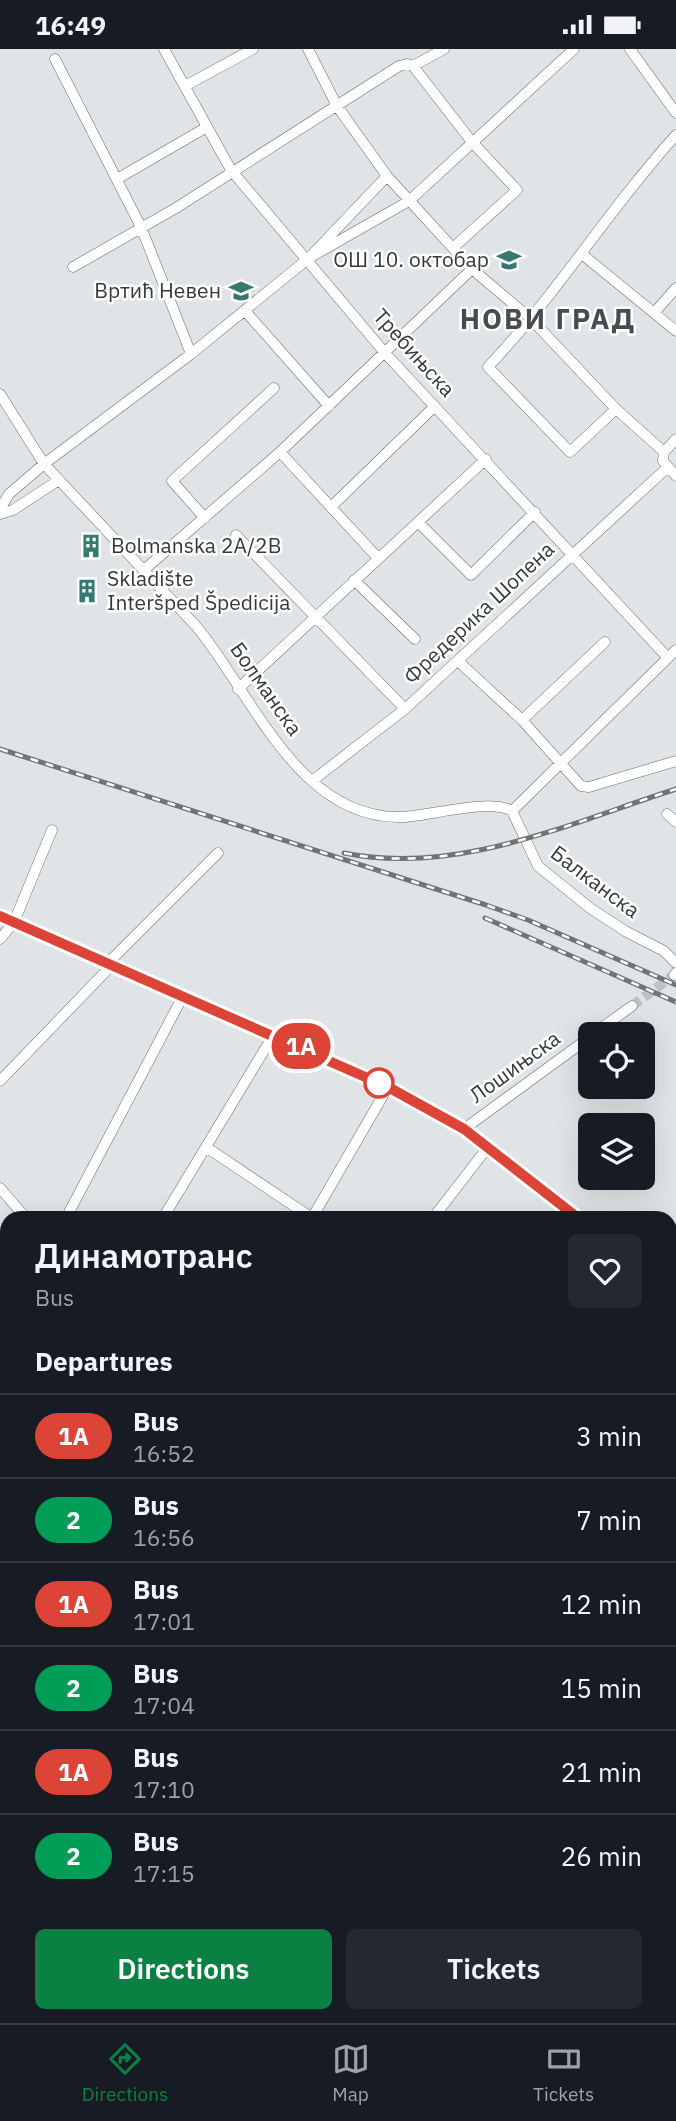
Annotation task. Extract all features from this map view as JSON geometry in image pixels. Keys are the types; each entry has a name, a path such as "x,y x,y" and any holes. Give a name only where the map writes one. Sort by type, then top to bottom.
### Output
{"main road":[{"path":"0,916 274,1034 388,1087 464,1129 569,1211"}],"street":[{"name":"Требињска","path":"164,49 231,170 309,258 385,353 668,658"},
{"path":"185,86 253,49"},
{"path":"308,49 337,106 387,176 409,201 472,269 531,320 616,409 664,451"},
{"path":"73,267 176,208 231,170 399,66 413,66 443,49"},
{"path":"309,258 409,201 574,49"},
{"path":"630,49 676,113"},
{"path":"55,59 141,226 191,354"},
{"path":"413,66 472,142 517,190 454,247"},
{"path":"117,179 207,127"},
{"path":"616,409 570,452 488,366 531,320 583,255 635,180 676,135"},
{"path":"0,509 9,494 44,464 246,312 309,258 387,176"},
{"path":"583,255 676,331"},
{"path":"145,569 280,452 472,269"},
{"path":"654,313 676,288"},
{"path":"246,312 329,406"},
{"path":"205,518 172,481 274,388"},
{"name":"Болманска","path":"0,394 44,464 145,569 214,648 238,689 273,738 312,781 334,800 370,814 400,817 499,807 512,811"},
{"path":"331,507 435,406"},
{"path":"676,439 661,457 676,476"},
{"path":"280,452 378,558"},
{"path":"238,689 486,459"},
{"name":"Фредерика Шопена","path":"312,781 405,709 668,467"},
{"path":"0,514 13,510 59,480"},
{"path":"418,522 471,575 535,512"},
{"path":"236,535 405,709"},
{"path":"354,580 415,639"},
{"path":"522,720 605,642"},
{"path":"512,811 676,650"},
{"path":"458,661 522,720 584,787 676,761"},
{"name":"Балканска","path":"512,811 538,866 590,908 625,931 664,951 676,963"},
{"path":"667,814 676,822"},
{"path":"0,939 14,922 52,831"},
{"path":"0,1081 218,853"},
{"path":"70,1211 183,996"},
{"name":"Лошињска","path":"611,1022 632,1006"},
{"path":"167,1211 274,1034"},
{"name":"Лошињска","path":"464,1129 578,1046"},
{"path":"316,1211 388,1087"},
{"path":"206,1147 302,1211"},
{"path":"438,1211 488,1147"},
{"path":"0,1188 20,1211"}],"tunnel":[{"path":"632,1006 674,975"}],"railway":[{"path":"0,749 486,905 528,920 676,985"},
{"path":"344,853 386,858 471,852 554,830 676,789"},
{"path":"485,918 676,1002"}],"bus line":[{"name":"1A","path":"0,916 274,1034 388,1087 464,1129 569,1211"}],"place":[{"name":"ОШ 10. октобар","path":"509,260"},
{"name":"Вртић Невен","path":"241,291"},
{"name":"Bolmanska 2A/2B","path":"91,546"},
{"name":"Skladište Interšped Špedicija","path":"87,591"}],"district":[{"name":"НОВИ ГРАД","path":"548,319"}]}
